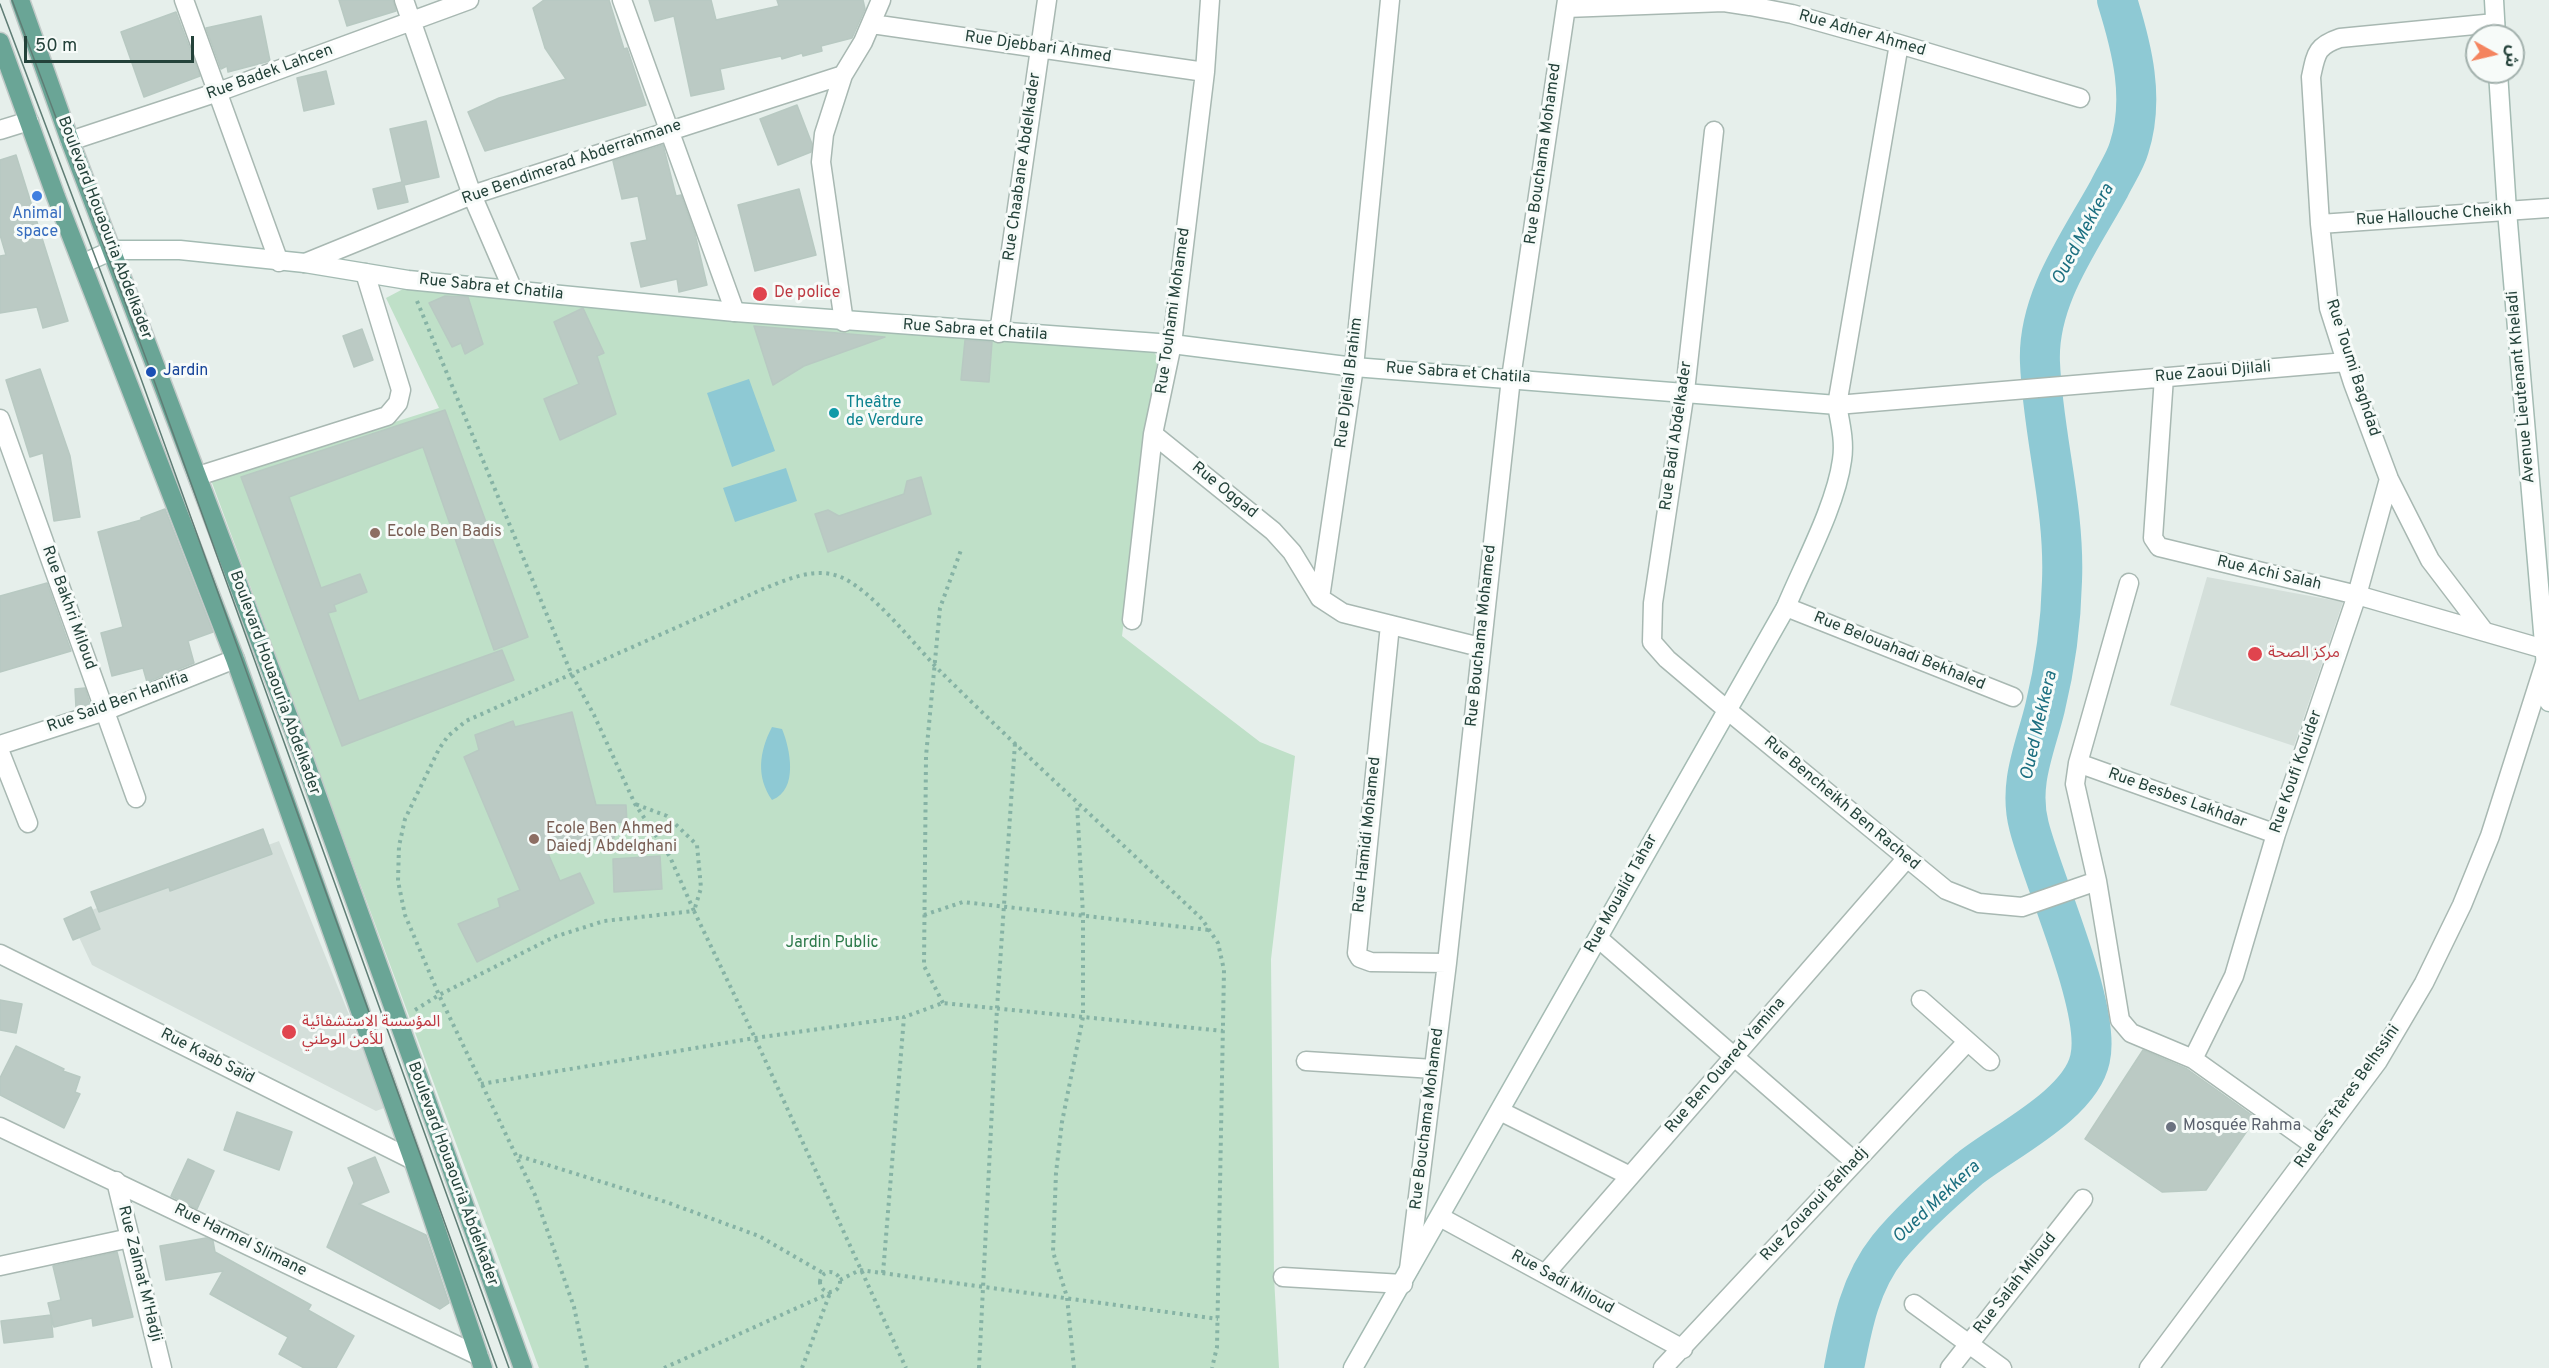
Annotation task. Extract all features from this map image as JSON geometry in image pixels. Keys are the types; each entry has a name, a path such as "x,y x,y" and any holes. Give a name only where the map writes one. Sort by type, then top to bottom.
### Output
{"main road":[{"name":"Boulevard Houaouria Abdelkader","path":"20,0 70,141 295,734 396,1022 523,1368"},
{"name":"Boulevard Houaouria Abdelkader","path":"0,42 56,197 84,262 235,659 413,1160 481,1362"}],"street":[{"path":"184,0 279,262"},
{"path":"404,0 472,195 513,290"},
{"name":"Rue Badek Lahcen","path":"70,141 218,92 469,0"},
{"path":"622,0 735,312"},
{"path":"844,322 821,162 824,134 843,75 872,24 881,0"},
{"name":"Rue Chaabane Abdelkader","path":"999,333 1047,0"},
{"name":"Rue Touhami Mohamed","path":"1132,620 1153,434 1172,344 1205,72 1210,0"},
{"name":"Rue Djellal Brahim","path":"1320,598 1354,367 1390,0"},
{"path":"2494,0 2496,24"},
{"name":"Rue Adher Ahmed","path":"1567,4 1724,1 1794,7 1899,44 2080,99"},
{"name":"Rue Bouchama Mohamed","path":"1406,1279 1447,963 1511,378 1567,4"},
{"name":"Rue Djebbari Ahmed","path":"872,24 1205,72"},
{"name":"Rue Toumi Baghdad","path":"2465,32 2340,38 2324,43 2315,54 2311,77 2320,224 2329,308 2346,362 2389,479 2430,560 2484,631"},
{"name":"Rue Moualid Tahar","path":"1353,1368 1406,1279 1726,709 1786,607 1835,490 1843,459 1837,405 1899,44"},
{"name":"Rue Bendimerad Abderrahmane","path":"305,263 472,195 843,75"},
{"name":"Avenue Lieutenant Kheladi","path":"2499,84 2506,211 2549,699"},
{"path":"0,130 29,121"},
{"name":"Rue Badi Abdelkader","path":"1714,131 1685,391 1653,603 1652,642 1667,659 1726,709"},
{"name":"Rue Hallouche Cheikh","path":"2320,224 2549,208"},
{"path":"84,262 113,250"},
{"name":"Rue Sabra et Chatila","path":"113,250 180,250 305,263 408,280 844,322 1172,344 1354,367 1685,391 1837,405"},
{"path":"198,476 387,416 398,403 401,390 365,273"},
{"name":"Rue Zaoui Djilali","path":"1837,405 2346,362"},
{"name":"Rue Achi Salah","path":"2164,377 2153,538 2156,545 2358,595 2484,631 2545,656"},
{"name":"Rue Bakhri Miloud","path":"0,419 136,798"},
{"name":"Rue Oggad","path":"1153,434 1273,531 1292,552 1320,598"},
{"name":"Rue Koufi Kouider","path":"2193,1059 2234,976 2276,834 2358,595 2389,479"},
{"path":"2128,583 2078,763 2076,784 2097,881 2120,1020 2125,1029 2193,1059 2315,1146"},
{"path":"1320,598 1343,613 1480,647"},
{"name":"Rue Belouahadi Bekhaled","path":"1786,607 2013,697"},
{"name":"Rue Hamidi Mohamed","path":"1390,625 1357,953 1360,958 1371,962 1447,963"},
{"name":"Rue des frères Belhssini","path":"2149,1368 2378,1061 2424,983 2462,906 2490,836 2545,656"},
{"name":"Rue Said Ben Hanifia","path":"0,745 105,711 235,659"},
{"name":"Rue Bencheikh Ben Rached","path":"1726,709 1907,858 1957,896 1979,903 2022,907 2097,881"},
{"path":"0,752 28,823"},
{"name":"Rue Besbes Lakhdar","path":"2078,763 2276,834"},
{"name":"Rue Ben Ouared Yamina","path":"1545,1274 1907,858"},
{"path":"1598,938 1735,1055 1855,1162"},
{"name":"Rue Kaab Saïd","path":"0,954 413,1160"},
{"path":"1921,1000 1990,1061"},
{"name":"Rue Zouaoui Belhadj","path":"1663,1368 1966,1042"},
{"path":"1306,1061 1434,1069"},
{"path":"1500,1111 1630,1176"},
{"name":"Rue Harmel Slimane","path":"0,1127 116,1181 481,1362"},
{"name":"Rue Zalmat M'Hadji","path":"116,1181 162,1368"},
{"name":"Rue Salah Miloud","path":"1950,1368 2083,1199"},
{"name":"Rue Sadi Miloud","path":"1440,1217 1683,1349"},
{"path":"0,1266 130,1238"},
{"path":"1283,1277 1406,1279"},
{"path":"1914,1304 2002,1368"}],"path":[{"path":"408,280 571,674 594,716 635,804 670,857 906,1368"},
{"path":"943,1003 924,966 926,756 940,608 961,550"},
{"path":"587,1368 574,1307 535,1195 439,994 405,915 398,881 399,846 405,819 438,749 448,735 466,721 763,589 797,576 819,573 838,576 860,590 935,666 1202,919 1218,943 1224,970 1218,1319 1217,1347 1212,1368"},
{"path":"979,1368 997,1008 1015,742"},
{"path":"1074,1368 1067,1297 1053,1252 1056,1173 1062,1122 1083,1017 1083,915 1077,802"},
{"path":"635,804 667,816 697,844 701,888 694,911"},
{"path":"924,915 963,902 1209,930"},
{"path":"396,1022 439,994 554,937 604,921 694,911"},
{"path":"481,1084 755,1038 904,1017 943,1003 1223,1031"},
{"path":"883,1274 904,1017"},
{"path":"518,1156 666,1202 759,1236 825,1274 834,1273 840,1281"},
{"path":"664,1368 838,1289 840,1281 860,1270 1218,1319"},
{"path":"825,1274 820,1279 821,1288 830,1293"},
{"path":"802,1368 830,1293"}],"shaded area":[{"name":"مركز الصحة","path":"2207,577 2343,602 2294,746 2170,705"},
{"name":"المؤسسة الاستشفائية للأمن الوطني","path":"279,841 383,1099 384,1108 376,1111 92,965 70,918"}],"green space":[{"name":"Jardin Public","path":"422,279 1151,348 1158,358 1122,636 1260,742 1295,756 1271,959 1274,1277 1279,1368 539,1368 211,480 439,408 386,298"}],"water":[{"path":"749,379 775,451 732,467 707,393"},
{"path":"786,468 797,501 735,522 723,488"},
{"path":"772,727 782,729 788,747 790,768 786,787 781,795 772,800 763,782 761,764 764,746"}],"building":[{"path":"339,0 393,0 396,11 347,26"},
{"path":"544,0 609,0 624,49 627,48 646,105 485,151 468,112 499,98 566,79 545,48 533,8"},
{"path":"649,0 711,0 716,20 779,6 777,0 863,0 865,9 852,38 821,46 822,51 803,56 802,53 782,59 781,56 720,69 724,89 691,96 674,16 655,21"},
{"path":"176,12 200,76 144,97 121,32"},
{"path":"261,16 270,61 228,72 227,66 221,69 206,28"},
{"path":"326,71 334,104 304,111 297,78"},
{"path":"797,105 812,144 811,152 778,165 760,119"},
{"path":"426,121 439,177 404,185 408,202 378,209 373,189 402,182 390,129"},
{"path":"663,145 676,196 681,195 695,234 707,285 679,292 677,279 641,287 631,243 647,240 638,196 622,199 613,161"},
{"path":"16,155 68,321 43,328 37,307 0,313 0,256 6,255 0,235 0,160"},
{"path":"799,189 816,255 755,271 738,205"},
{"path":"445,296 468,297 483,344 465,354 461,343 452,347 429,303"},
{"path":"583,308 604,353 597,356 616,414 560,440 544,399 579,384 554,322"},
{"path":"754,326 885,337 804,366 773,385"},
{"path":"362,329 373,360 354,367 343,336"},
{"path":"965,340 992,342 989,382 961,380"},
{"path":"40,369 70,456 80,517 54,521 43,453 30,457 6,380"},
{"path":"445,410 528,637 494,650 423,447 289,497 321,588 360,574 367,592 334,605 336,611 328,613 359,701 502,650 514,680 342,746 241,477"},
{"path":"921,477 931,514 828,552 815,514 828,510 839,516 904,494 907,481"},
{"path":"165,509 213,632 188,641 194,663 147,682 143,668 112,676 101,633 123,627 98,532 141,520 141,518"},
{"path":"47,583 71,651 0,672 0,596"},
{"path":"85,688 90,704 76,708 75,689"},
{"path":"572,712 596,805 626,805 627,823 615,822 614,838 543,842 560,881 580,873 594,903 477,962 458,924 500,907 498,899 520,890 464,757 479,750 475,735 513,721 515,727"},
{"path":"263,829 272,854 170,891 169,887 99,912 91,892"},
{"path":"660,856 662,889 614,892 613,859"},
{"path":"91,907 100,929 73,940 64,919"},
{"path":"0,1000 22,1004 16,1033 0,1030"},
{"path":"16,1046 64,1069 63,1071 80,1077 75,1092 80,1094 64,1128 0,1095 0,1078"},
{"name":"Mosquée Rahma","path":"2143,1050 2187,1069 2256,1118 2206,1190 2162,1192 2085,1139"},
{"path":"237,1112 292,1132 279,1170 224,1150"},
{"path":"375,1157 389,1192 359,1204 426,1235 449,1303 440,1309 327,1247 354,1183 348,1168"},
{"path":"188,1159 214,1171 197,1209 171,1196"},
{"path":"206,1238 213,1241 215,1252 311,1305 308,1310 354,1336 336,1368 304,1368 279,1354 288,1337 210,1294 223,1271 166,1280 160,1246"},
{"path":"117,1252 133,1317 93,1326 92,1318 54,1327 48,1303 61,1300 53,1266"},
{"path":"51,1315 53,1337 4,1343 1,1321"}],"waterway":[{"name":"Oued Mekkera","path":"1844,1368 1858,1305 1870,1276 1888,1248 1906,1227 1969,1169 2057,1107 2072,1092 2083,1076 2090,1059 2091,1037 2088,1009 2080,978 2036,850 2029,826 2025,796 2029,767 2055,661 2062,581 2060,526 2042,390 2041,339 2045,316 2062,272 2122,164 2134,130 2135,74 2117,0"}],"tram line":[{"path":"12,0 151,372 509,1368"},
{"path":"0,4 140,376 497,1368"}],"place":[{"name":"Animal space","path":"37,196"},
{"name":"De police","path":"760,294"},
{"name":"Jardin","path":"151,372"},
{"name":"Theâtre de Verdure","path":"834,413"},
{"name":"Ecole Ben Badis","path":"375,533"},
{"name":"مركز الصحة","path":"2255,654"},
{"name":"Ecole Ben Ahmed Daiedj Abdelghani","path":"534,839"},
{"name":"المؤسسة الاستشفائية للأمن الوطني","path":"289,1032"},
{"name":"Mosquée Rahma","path":"2171,1127"}]}
